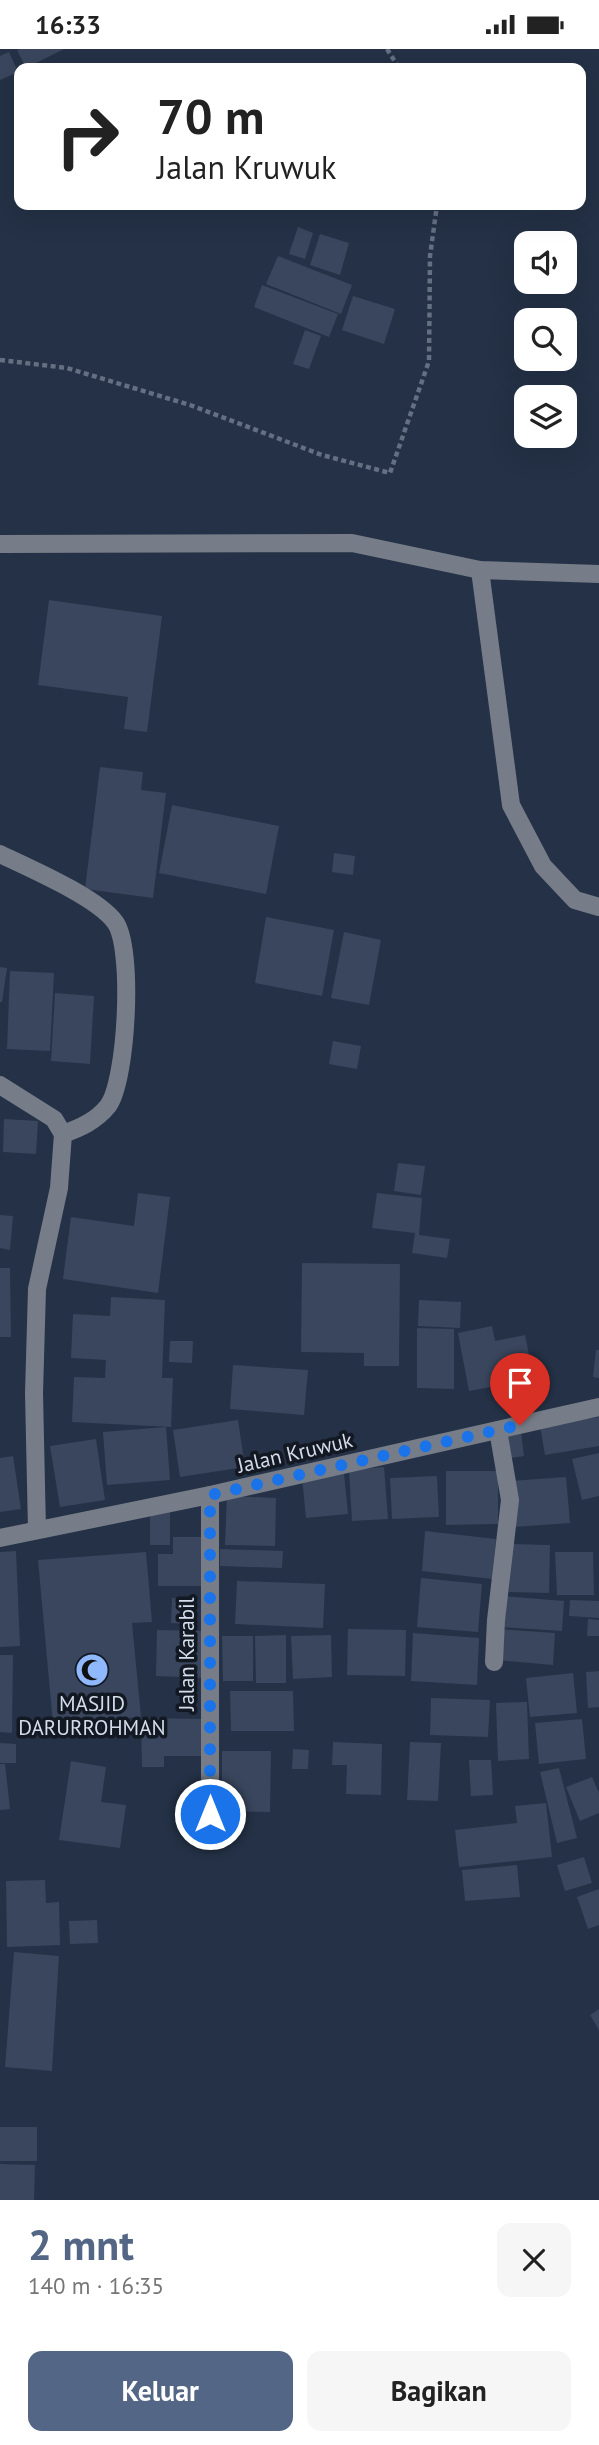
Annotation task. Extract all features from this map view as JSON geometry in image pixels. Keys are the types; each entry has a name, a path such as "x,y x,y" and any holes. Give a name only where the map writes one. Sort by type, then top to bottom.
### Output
{"street":[{"path":"0,544 352,543 480,570 599,574"},
{"path":"480,570 511,805 543,866 575,900 599,907"},
{"path":"0,854 84,896 115,921 120,932 125,966 125,1029 117,1083 109,1105 88,1125 63,1134"},
{"path":"0,1085 45,1112 54,1119 63,1134 59,1188 37,1289 34,1394 37,1530"},
{"name":"Jalan Kruwuk","path":"0,1538 210,1495 599,1407"},
{"path":"494,1662 496,1620 510,1500 498,1430"},
{"name":"Jalan Karabil","path":"210,1495 210,1814"}],"path":[{"path":"0,360 67,368 190,405 322,455 390,473 429,361 430,256 436,210"}],"building":[{"path":"64,49 36,63 24,63 17,50"},
{"path":"9,52 14,63 14,74 0,80 0,56"},
{"path":"298,227 313,233 305,259 289,254"},
{"path":"320,234 349,243 340,275 310,265"},
{"path":"278,256 352,285 341,314 266,284"},
{"path":"262,285 338,314 329,337 254,307"},
{"path":"353,296 395,309 384,344 342,330"},
{"path":"305,330 321,336 309,369 293,364"},
{"path":"49,600 162,616 147,732 124,729 128,697 38,685"},
{"path":"100,767 143,772 141,790 166,793 153,898 85,889"},
{"path":"172,805 279,826 266,894 159,873"},
{"path":"334,853 355,856 353,875 332,872"},
{"path":"266,917 334,930 322,996 255,983"},
{"path":"344,932 381,940 369,1005 331,998"},
{"path":"0,967 7,968 2,1002 0,1002"},
{"path":"10,971 54,973 50,1051 7,1049"},
{"path":"55,993 94,996 90,1064 51,1061"},
{"path":"333,1041 361,1046 357,1069 329,1064"},
{"path":"4,1119 38,1121 36,1154 3,1152"},
{"path":"398,1163 425,1166 421,1195 394,1191"},
{"path":"138,1193 170,1197 158,1293 63,1279 71,1217 134,1226"},
{"path":"377,1193 422,1198 419,1235 450,1239 447,1258 412,1253 415,1233 372,1228"},
{"path":"0,1215 13,1216 10,1250 0,1248"},
{"path":"302,1263 400,1264 399,1366 364,1366 364,1353 301,1352"},
{"path":"0,1268 10,1268 11,1337 0,1337"},
{"path":"111,1297 165,1300 162,1378 173,1378 171,1427 72,1422 74,1377 105,1378 106,1360 71,1358 73,1314 110,1316"},
{"path":"419,1300 461,1302 460,1328 418,1326"},
{"path":"492,1326 495,1341 525,1335 534,1379 469,1391 458,1333"},
{"path":"417,1328 454,1329 454,1389 417,1388"},
{"path":"170,1341 193,1341 192,1363 169,1362"},
{"path":"596,1350 599,1350 599,1378 593,1377"},
{"path":"233,1365 308,1370 304,1415 230,1409"},
{"path":"599,1417 599,1446 545,1455 540,1426"},
{"path":"238,1420 245,1467 180,1477 173,1430"},
{"path":"166,1427 170,1480 107,1485 103,1432"},
{"path":"521,1432 524,1456 511,1458 508,1434"},
{"path":"96,1439 105,1500 60,1507 50,1446"},
{"path":"599,1453 599,1496 582,1500 572,1459"},
{"path":"13,1456 21,1509 0,1512 0,1458"},
{"path":"384,1467 388,1519 352,1521 349,1470"},
{"path":"446,1471 498,1471 498,1524 446,1525"},
{"path":"344,1473 348,1514 306,1518 302,1477"},
{"path":"437,1476 439,1517 392,1519 390,1478"},
{"path":"566,1477 570,1523 514,1527 510,1481"},
{"path":"227,1496 276,1498 275,1546 225,1545"},
{"path":"150,1512 170,1512 170,1545 150,1545"},
{"path":"425,1531 496,1539 492,1579 422,1571"},
{"path":"173,1537 206,1537 206,1586 158,1586 158,1554 173,1554"},
{"path":"511,1544 550,1545 549,1593 509,1592"},
{"path":"220,1549 283,1551 282,1568 220,1566"},
{"path":"16,1551 20,1646 0,1647 0,1552"},
{"name":"MASJID DARURROHMAN","path":"146,1552 152,1622 132,1623 141,1717 53,1724 38,1560"},
{"path":"555,1552 593,1552 594,1595 557,1595"},
{"path":"421,1578 482,1584 478,1632 417,1627"},
{"path":"237,1581 325,1584 323,1628 235,1624"},
{"path":"502,1596 564,1601 562,1631 500,1627"},
{"path":"172,1598 189,1599 188,1624 171,1623"},
{"path":"570,1600 599,1601 599,1618 569,1616"},
{"path":"588,1619 599,1620 599,1636 587,1636"},
{"path":"348,1629 406,1630 405,1676 347,1675"},
{"path":"499,1629 555,1633 553,1665 497,1660"},
{"path":"157,1630 207,1631 206,1678 156,1676"},
{"path":"413,1633 479,1638 477,1685 411,1681"},
{"path":"286,1635 286,1683 256,1683 255,1636"},
{"path":"331,1635 332,1677 293,1679 291,1636"},
{"path":"222,1636 253,1636 253,1681 223,1681"},
{"path":"0,1655 13,1655 12,1733 0,1732"},
{"path":"599,1671 599,1707 588,1708 586,1672"},
{"path":"573,1673 577,1713 530,1717 526,1678"},
{"path":"230,1691 293,1691 294,1731 231,1731"},
{"path":"431,1698 490,1700 488,1737 430,1735"},
{"path":"527,1702 529,1759 498,1761 496,1703"},
{"path":"141,1718 205,1719 205,1756 164,1756 164,1767 142,1767"},
{"path":"582,1719 586,1759 539,1764 535,1723"},
{"path":"333,1742 382,1744 381,1795 346,1794 347,1765 332,1765"},
{"path":"410,1742 441,1743 438,1801 407,1800"},
{"path":"0,1743 16,1744 16,1763 0,1763"},
{"path":"293,1749 309,1750 308,1769 292,1769"},
{"path":"222,1751 271,1751 270,1812 222,1811"},
{"path":"469,1760 491,1760 493,1795 471,1796"},
{"path":"71,1761 106,1767 101,1802 126,1805 120,1848 59,1840"},
{"path":"0,1764 5,1764 10,1809 0,1810"},
{"path":"559,1768 577,1838 557,1843 540,1772"},
{"path":"592,1777 599,1793 599,1813 580,1821 566,1787"},
{"path":"546,1803 552,1857 459,1867 455,1830 517,1823 515,1806"},
{"path":"584,1857 592,1883 565,1891 557,1865"},
{"path":"517,1865 520,1897 465,1901 462,1870"},
{"path":"45,1880 46,1903 59,1902 60,1945 7,1947 6,1881"},
{"path":"599,1889 599,1925 588,1929 577,1897"},
{"path":"97,1920 98,1943 70,1944 69,1921"},
{"path":"14,1952 59,1956 52,2071 5,2067"},
{"path":"599,2009 599,2030 590,2015"},
{"path":"0,2127 37,2127 37,2161 0,2161"},
{"path":"0,2164 35,2165 34,2200 0,2200"}],"place":[{"name":"MASJID DARURROHMAN","path":"92,1670"}],"route":[{"path":"210,1814 210,1495 520,1425"}]}
